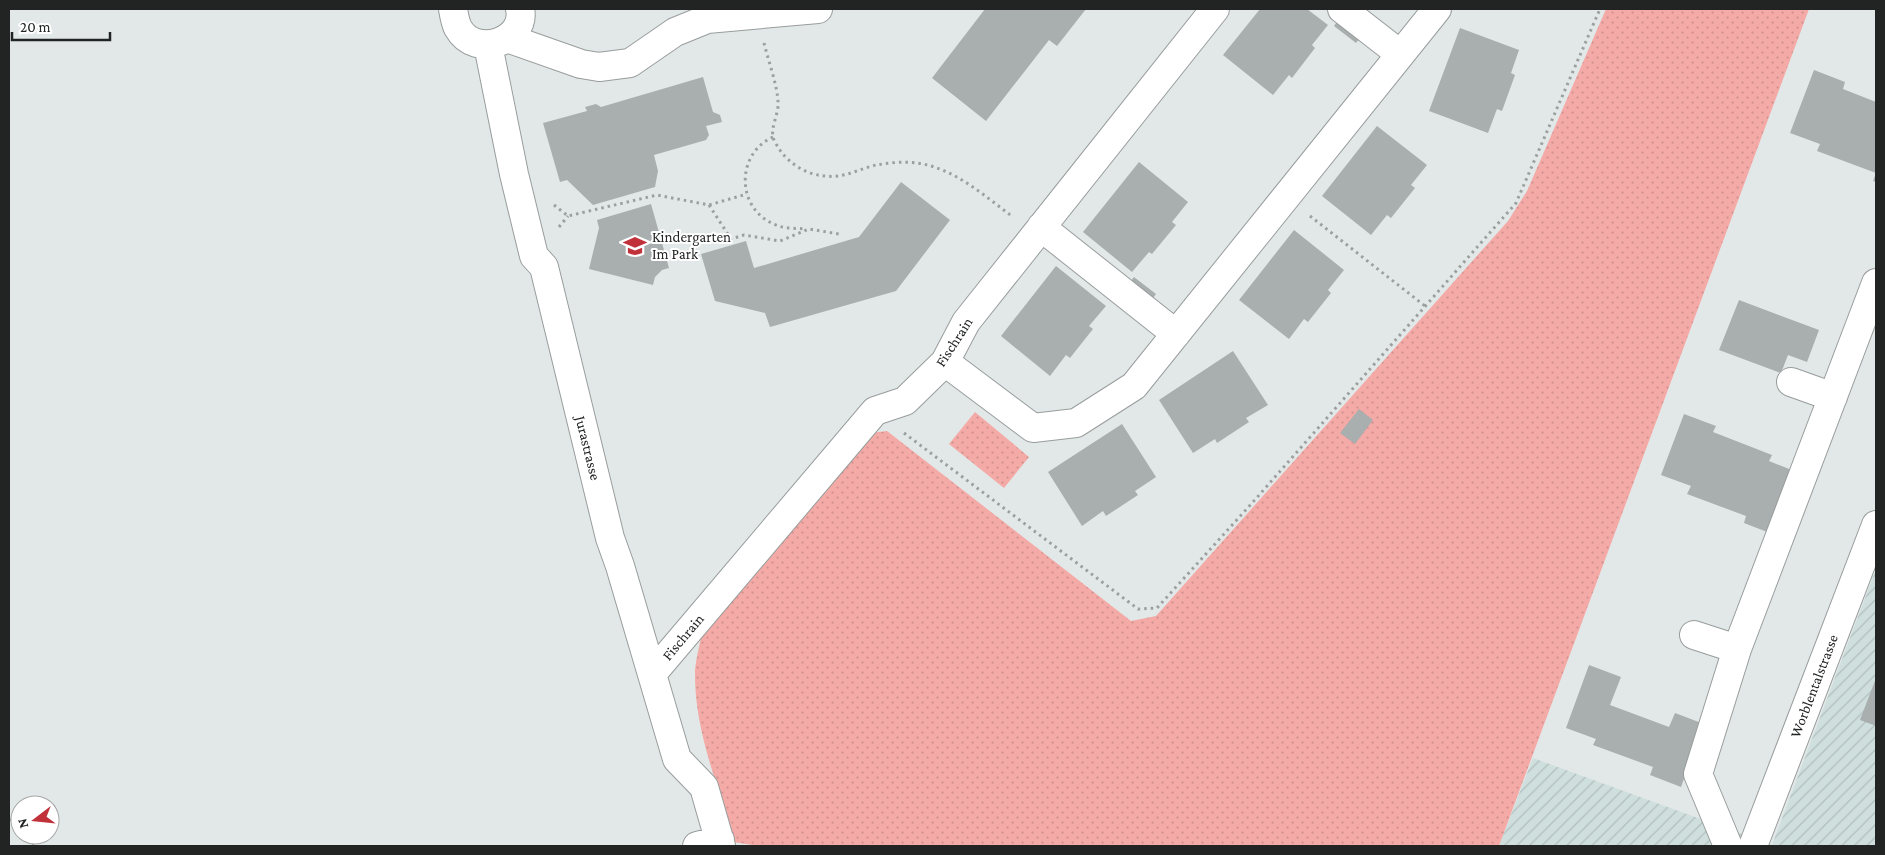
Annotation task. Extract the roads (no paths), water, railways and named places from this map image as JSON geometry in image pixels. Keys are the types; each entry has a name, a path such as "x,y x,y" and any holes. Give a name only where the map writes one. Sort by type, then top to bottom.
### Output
{"street":[{"path":"453,9 456,26 463,36 475,44 497,42 580,64 599,66 630,63 675,32 692,24 721,17 818,9"},
{"path":"497,42 516,28 522,15 520,9"},
{"name":"Fischrain","path":"652,674 875,411 904,401 945,362 966,322 1214,9"},
{"path":"1342,9 1400,54"},
{"path":"945,362 1033,428 1076,423 1134,386 1436,9"},
{"name":"Jurastrasse","path":"497,42 514,174 534,256 544,267 610,538 677,758 704,787 713,844"},
{"path":"1042,227 1176,334"},
{"path":"1728,846 1698,774 1737,649 1876,283"},
{"path":"1791,382 1833,397"},
{"name":"Worblentalstrasse","path":"1753,846 1876,526"},
{"path":"1694,635 1737,649"}],"place":[{"name":"Kindergarten Im Park","path":"635,246"}]}
